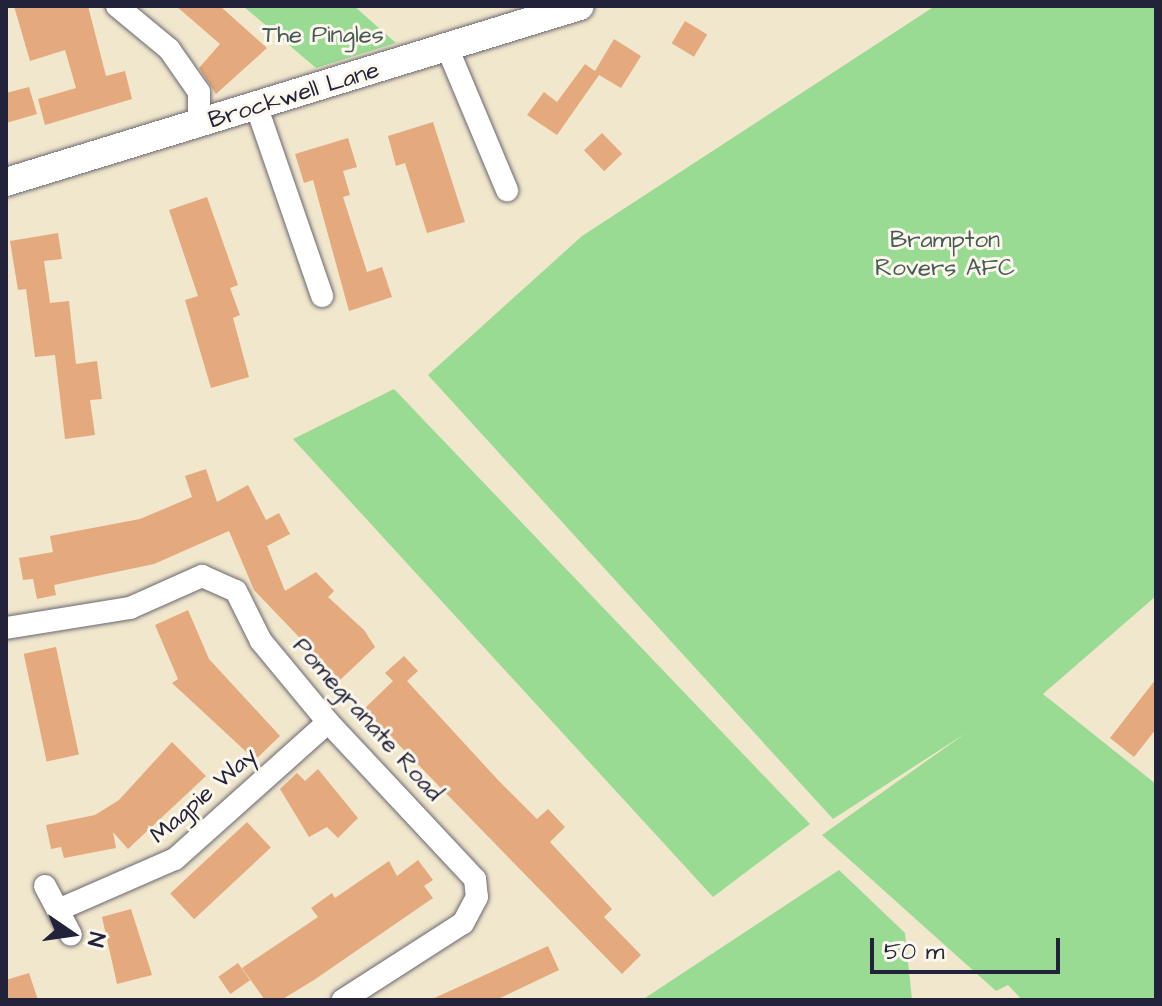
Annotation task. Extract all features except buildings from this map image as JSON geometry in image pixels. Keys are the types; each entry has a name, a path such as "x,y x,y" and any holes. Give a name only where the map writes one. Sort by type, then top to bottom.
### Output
{"street":[{"path":"117,6 169,49 199,92 199,124"},
{"name":"Brockwell Lane","path":"6,182 449,52 580,6"},
{"path":"449,52 507,190"},
{"path":"257,108 322,296"},
{"name":"Pomegranate Road","path":"6,628 116,612 202,576 218,578 236,591 261,641 328,722 459,857 475,879 477,897 463,923 343,1000"},
{"name":"Magpie Way","path":"58,910 175,859 328,722"},
{"path":"45,886 71,935"}],"green space":[{"name":"The Pingles","path":"243,6 354,6 396,43 316,68"},
{"name":"Brampton Rovers AFC","path":"935,6 1156,6 1156,596 1043,694 1156,784 1156,1000 1022,1000 1008,985 996,991 822,835 966,733 833,819 428,375 582,236"},
{"path":"394,389 810,824 713,897 293,439"},
{"path":"839,870 905,933 912,1000 642,1000"}]}
